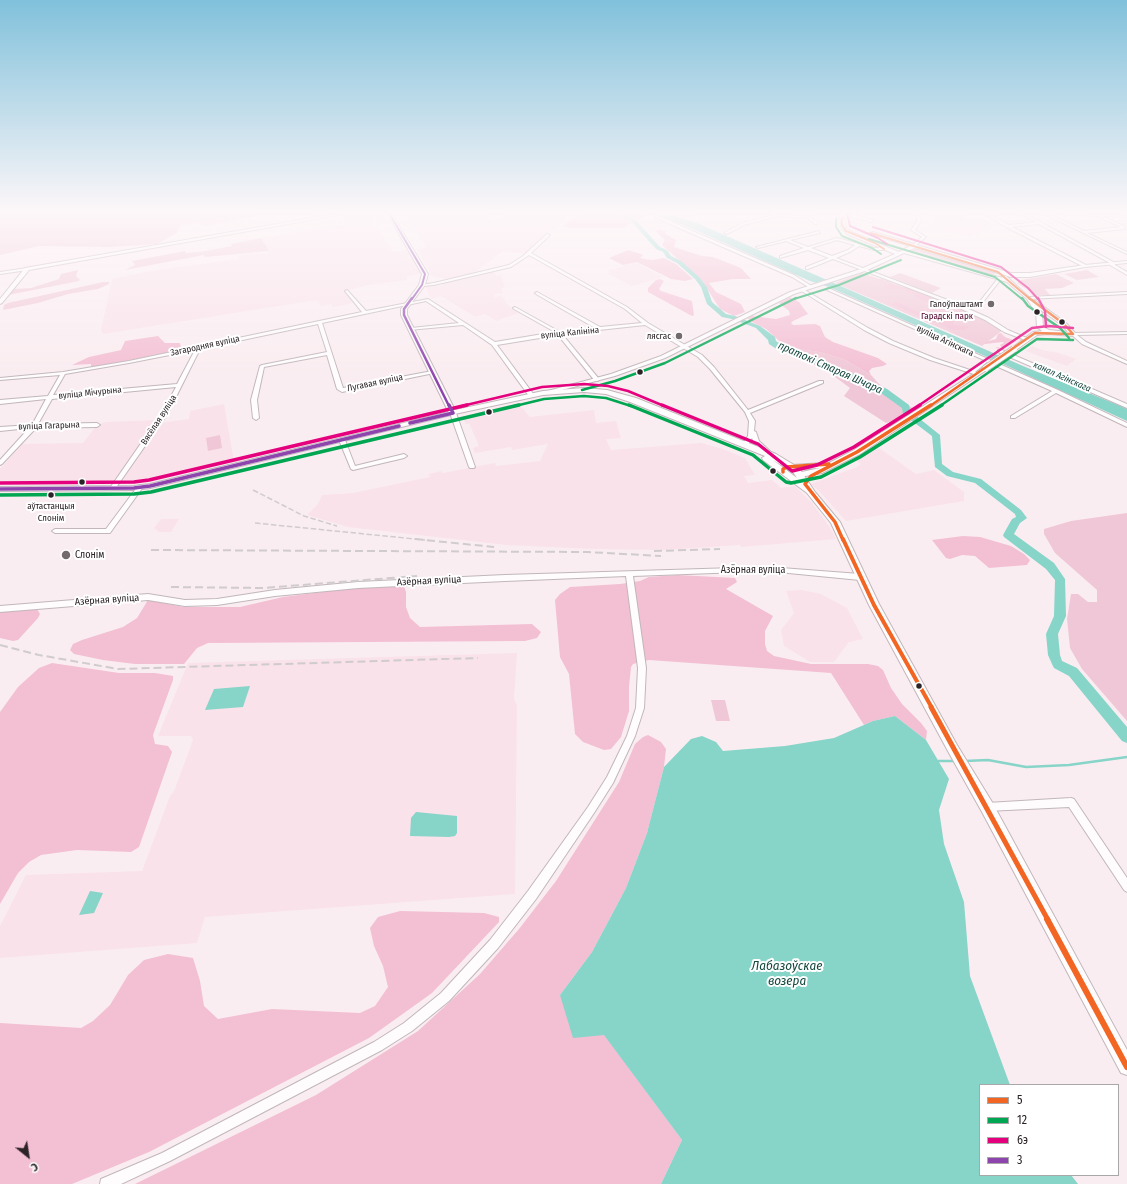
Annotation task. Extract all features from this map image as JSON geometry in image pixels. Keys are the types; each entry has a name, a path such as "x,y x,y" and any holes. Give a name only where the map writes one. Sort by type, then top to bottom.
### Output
{"highway":[{"path":"422,268 424,278 422,285 404,309 404,314 453,413 542,392 581,387 626,397 773,456 792,467 800,475 812,494 835,522 860,577 952,749 987,807 1127,1067"},
{"path":"756,450 812,494"},
{"path":"786,474 785,468 792,467"},
{"path":"786,474 800,475"}],"main road":[{"path":"0,302 27,269 31,268"},
{"path":"581,387 645,364 685,346 722,326 802,290 867,268"},
{"path":"960,268 989,276 1004,278 1070,268"},
{"path":"977,268 1012,280 1018,276"},
{"path":"1004,278 1018,276"},
{"path":"1004,278 1030,300 1052,315 1073,334"},
{"path":"805,484 808,478 889,432 974,373 986,368 1035,333 1040,327 1039,313 1030,300"},
{"path":"1039,313 1052,315"},
{"path":"1040,327 1048,332"},
{"path":"1035,333 1048,332 1073,334"},
{"path":"0,489 140,487 453,413"},
{"path":"792,467 820,466 836,463"},
{"path":"800,475 819,471"}],"street":[{"path":"422,285 434,284 500,268"},
{"path":"554,268 626,308 646,324 700,356 712,368 748,412 752,421 752,432 750,440 745,445"},
{"path":"775,268 813,287"},
{"path":"859,268 955,304 987,319 1006,331 1027,339"},
{"path":"1118,268 1127,274"},
{"path":"0,273 27,269"},
{"path":"982,301 1004,278"},
{"name":"вуліца Агінскага","path":"828,289 1056,391 1127,425"},
{"path":"802,290 886,340 932,359 974,373 987,360"},
{"path":"347,292 365,313"},
{"path":"1030,300 1127,292"},
{"path":"537,293 600,329"},
{"name":"Загародняя вуліца","path":"0,379 63,373 129,362 428,300 494,344"},
{"path":"515,308 559,333 597,380"},
{"name":"Лугавая вуліца","path":"320,322 340,389 342,390 432,372"},
{"path":"411,329 464,324"},
{"name":"вуліца Калініна","path":"494,344 559,333 646,324"},
{"path":"1073,334 1127,332"},
{"path":"1073,334 1084,343 1127,363"},
{"path":"494,344 531,395"},
{"name":"Вясёлая вуліца","path":"113,488 165,413 198,348"},
{"path":"1000,351 1127,406"},
{"path":"256,418 254,400 262,366 329,353"},
{"path":"0,463 34,426 63,373"},
{"path":"748,412 821,382"},
{"name":"вуліца Мічурына","path":"0,402 180,385"},
{"path":"1013,417 1056,391"},
{"path":"453,413 472,467"},
{"name":"вуліца Гагарына","path":"0,429 34,426 97,425"},
{"path":"752,432 756,442 773,456"},
{"path":"342,440 353,468 404,456"},
{"path":"55,531 108,531 140,487"},
{"name":"Азёрная вуліца","path":"0,609 148,597 184,603 217,602 274,593 358,585 629,574 768,569 860,577"},
{"path":"106,1184 166,1157 378,1046 408,1027 445,997 494,944 532,895 591,810 610,780 631,736 640,708 642,668 629,574"},
{"path":"987,807 1071,802 1127,887"}],"shaded area":[{"path":"170,268 418,268 421,273 406,277 407,280 368,285 345,291 353,303 333,307 331,304 321,306 317,300 103,334 101,330 112,279"},
{"path":"428,268 480,268 474,273 448,279 432,276"},
{"path":"617,268 647,268 663,277 632,286 607,273 611,272 608,271"},
{"path":"650,268 681,268 693,279 685,281 671,279"},
{"path":"688,268 741,268 751,279 733,279 709,283 716,292 741,304 745,312 734,316 720,309 703,282"},
{"path":"493,271 497,276 501,275 505,287 501,288 503,293 494,294 495,297 502,296 507,304 519,313 496,321 485,314 475,317 441,296 431,299 426,287 441,286 444,283"},
{"path":"660,279 664,281 659,289 661,291 692,301 694,315 692,316 648,292 648,288 656,280"},
{"path":"882,279 900,287 908,288 942,300 932,300 936,305 930,305 914,295 919,294 908,293 905,289 889,289 883,287 890,285 885,281 875,280"},
{"path":"790,297 799,302 808,314 793,321 791,323 793,325 815,324 820,326 825,337 833,342 878,358 887,364 872,368 869,371 871,375 843,359 819,352 786,347 766,329 750,321 748,318 752,316 776,319 790,315 789,311 779,303"},
{"path":"886,302 895,305 893,303 897,302 920,313 938,313 940,314 940,319 945,320 945,318 952,317 955,325 969,327 964,330 954,330"},
{"path":"1001,333 1005,337 1016,341 1000,350 995,347 1002,348 1000,345 1004,343 1003,342 985,344 985,342 996,339 998,334"},
{"path":"158,336 165,343 180,343 181,348 177,351 91,367 91,364 72,365 89,357 121,350 125,341"},
{"path":"1032,346 1076,359 1067,366 1026,351"},
{"path":"518,403 530,417 594,410 596,423 616,421 621,438 606,439 611,450 701,443 723,449 745,458 755,475 744,476 748,483 772,480 781,488 795,486 812,503 829,526 836,539 741,547 740,545 664,550 594,549 506,545 348,527 307,515 318,504 322,495 353,493 430,477 429,474 441,471 443,473 495,463 496,466 540,461 548,444 512,450 511,447 475,453 473,448 479,446 469,423 466,424 463,418 474,416 475,413"},
{"path":"224,404 234,462 143,482 120,483 160,423 189,419 190,411"},
{"path":"157,420 115,483 0,484 0,469 22,444 83,443 97,425 106,422"},
{"path":"879,448 916,474 934,470 964,492 964,501 846,521 811,484 857,467 861,464 855,460"},
{"path":"161,519 179,519 171,532 159,532 154,528"},
{"path":"963,536 980,537 1011,546 1024,554 1030,560 1027,565 989,568 975,556 962,555 950,559 946,558 932,540"},
{"path":"678,575 735,578 737,582 726,589 773,616 765,631 765,644 767,651 774,656 811,664 868,664 878,666 883,670 891,688 902,704 927,731 926,740 895,716 873,721 864,725 831,673 649,660 633,664 631,667 629,711 621,737 611,749 604,750 583,742 575,734 569,674 560,657 555,600 560,594 570,587 620,584 640,581 649,577"},
{"path":"404,586 406,592 406,607 410,618 420,627 532,624 541,632 537,638 525,641 208,643 197,648 184,664 135,664 103,660 74,654 70,650 73,644 82,640 123,627 137,618 148,600 184,607 240,607 283,597 353,588"},
{"path":"801,590 821,594 847,608 863,639 849,642 834,662 810,662 784,646 781,630 794,613 786,591"},
{"path":"37,609 40,614 38,618 18,640 13,641 0,638 0,612"},
{"path":"517,653 514,699 517,705 515,894 205,917 197,943 0,958 0,926 26,875 142,871 193,740 191,736 158,736 188,663"},
{"path":"52,663 119,673 155,673 173,676 173,680 153,735 155,744 168,746 172,752 139,847 131,852 77,850 41,855 29,862 18,873 0,904 0,712 18,687 39,668"},
{"path":"648,735 661,742 666,749 664,767 647,833 626,888 592,952 560,995 604,1034 682,1140 661,1184 135,1184 316,1095 418,1031 480,974 519,929 556,881 619,782 635,744 643,737"},
{"path":"400,911 484,913 499,917 499,922 432,993 369,1038 149,1152 72,1184 0,1184 0,1023 81,1028 93,1021 110,1005 128,975 144,960 168,954 193,958 200,981 204,1006 218,1019 272,1009 360,1013 375,1006 388,987 383,966 374,946 370,928 378,917"}],"green space":[{"path":"967,268 982,268 996,273 991,275"},
{"path":"78,270 76,276 80,280 79,281 8,295 14,289 31,288 59,279 61,274"},
{"path":"1087,270 1099,277 1077,280 1064,274"},
{"name":"Гарадскі парк","path":"862,273 953,304 1003,330 982,346 835,283"},
{"path":"900,273 941,288 932,293 890,277"},
{"path":"1056,274 1074,283 1062,288 1045,289 1050,295 1036,295 1017,283 1021,280"},
{"path":"103,282 109,282 109,284 98,289 68,294 38,303 3,310 4,305 8,303"},
{"path":"796,348 819,352 843,359 871,375 878,383 912,408 895,420 886,423 844,396 850,388 830,373 799,357"},
{"path":"220,435 222,448 208,451 206,438"},
{"path":"1127,513 1127,721 1082,669 1070,648 1067,619 1071,594 1078,594 1088,602 1097,602 1097,590 1055,553 1044,534 1044,529 1071,521"},
{"path":"711,700 725,700 730,721 716,721"}],"water":[{"path":"781,268 800,268 1023,366 1118,405 1127,409 1127,421 829,287 810,281"},
{"path":"250,686 243,707 205,710 214,689"},
{"name":"Лабазоўскае возера","path":"895,716 926,740 949,779 939,810 944,844 964,902 970,976 1010,1084 979,1084 979,1176 1072,1176 1078,1184 661,1184 682,1140 604,1035 573,1038 560,995 592,952 626,888 647,833 664,767 691,739 702,736 716,742 723,751 785,746 834,738 873,721"},
{"path":"416,812 457,816 457,833 455,836 449,837 410,836 411,818"},
{"path":"90,891 103,893 94,913 79,915"}],"waterway":[{"name":"пратокі Старая Шчара","path":"686,268 704,287 709,303 724,316 733,317 758,327 772,339 772,342 781,348 833,368 884,391 906,407 906,412 936,435 938,465 950,474 978,481 1018,512 1022,518 1016,521 1008,535 1050,566 1060,579 1060,616 1052,634 1054,655 1058,664 1073,672 1127,737"},
{"path":"965,761 988,760 1026,767 1069,765 1127,757"},
{"path":"938,761 955,761"}],"railway":[{"path":"253,490 304,516 337,526"},
{"path":"255,523 415,539"},
{"path":"415,539 425,540"},
{"path":"415,539 494,547"},
{"path":"654,551 720,549"},
{"path":"151,550 588,552 661,556"},
{"path":"171,587 263,588 417,576"},
{"path":"0,645 39,655 118,669 478,658"}],"transit line":[{"name":"3","path":"422,268 425,274 422,285 404,309 404,315 453,413"},
{"name":"12","path":"582,390 615,381 665,363 796,298 839,285 881,268"},
{"name":"12","path":"966,268 995,277 1020,296 1028,306 1060,328 1069,338"},
{"name":"5","path":"986,268 998,272 1024,292 1032,301 1064,324 1073,334"},
{"name":"6э","path":"1003,268 1037,297 1045,311 1046,327"},
{"name":"6э","path":"0,483 134,482 149,480 542,387 584,384 608,386 628,391 758,444 792,471 817,465 854,447 948,387 1032,328 1048,326 1073,328"},
{"name":"5","path":"805,484 811,476 857,452 889,432 951,392 1035,333 1073,334"},
{"name":"12","path":"0,495 134,494 151,492 544,399 584,396 606,398 624,403 753,455 786,482 791,483 821,477 860,457 954,397 1037,339 1073,340"},
{"name":"3","path":"410,423 453,413"},
{"name":"3","path":"0,489 134,488 150,486 399,426"},
{"name":"5","path":"783,472 783,469 787,467 829,464"},
{"name":"5","path":"805,484 835,522 874,605 987,807 1127,1067"}],"place":[{"name":"Галоўпаштамт","path":"991,304"},
{"name":"лясгас","path":"679,336"},
{"name":"аўтастанцыя Слонім","path":"51,495"},
{"name":"Слонім","path":"66,555"}],"water label":[{"name":"канал Агінскага","path":"1062,377"}]}
